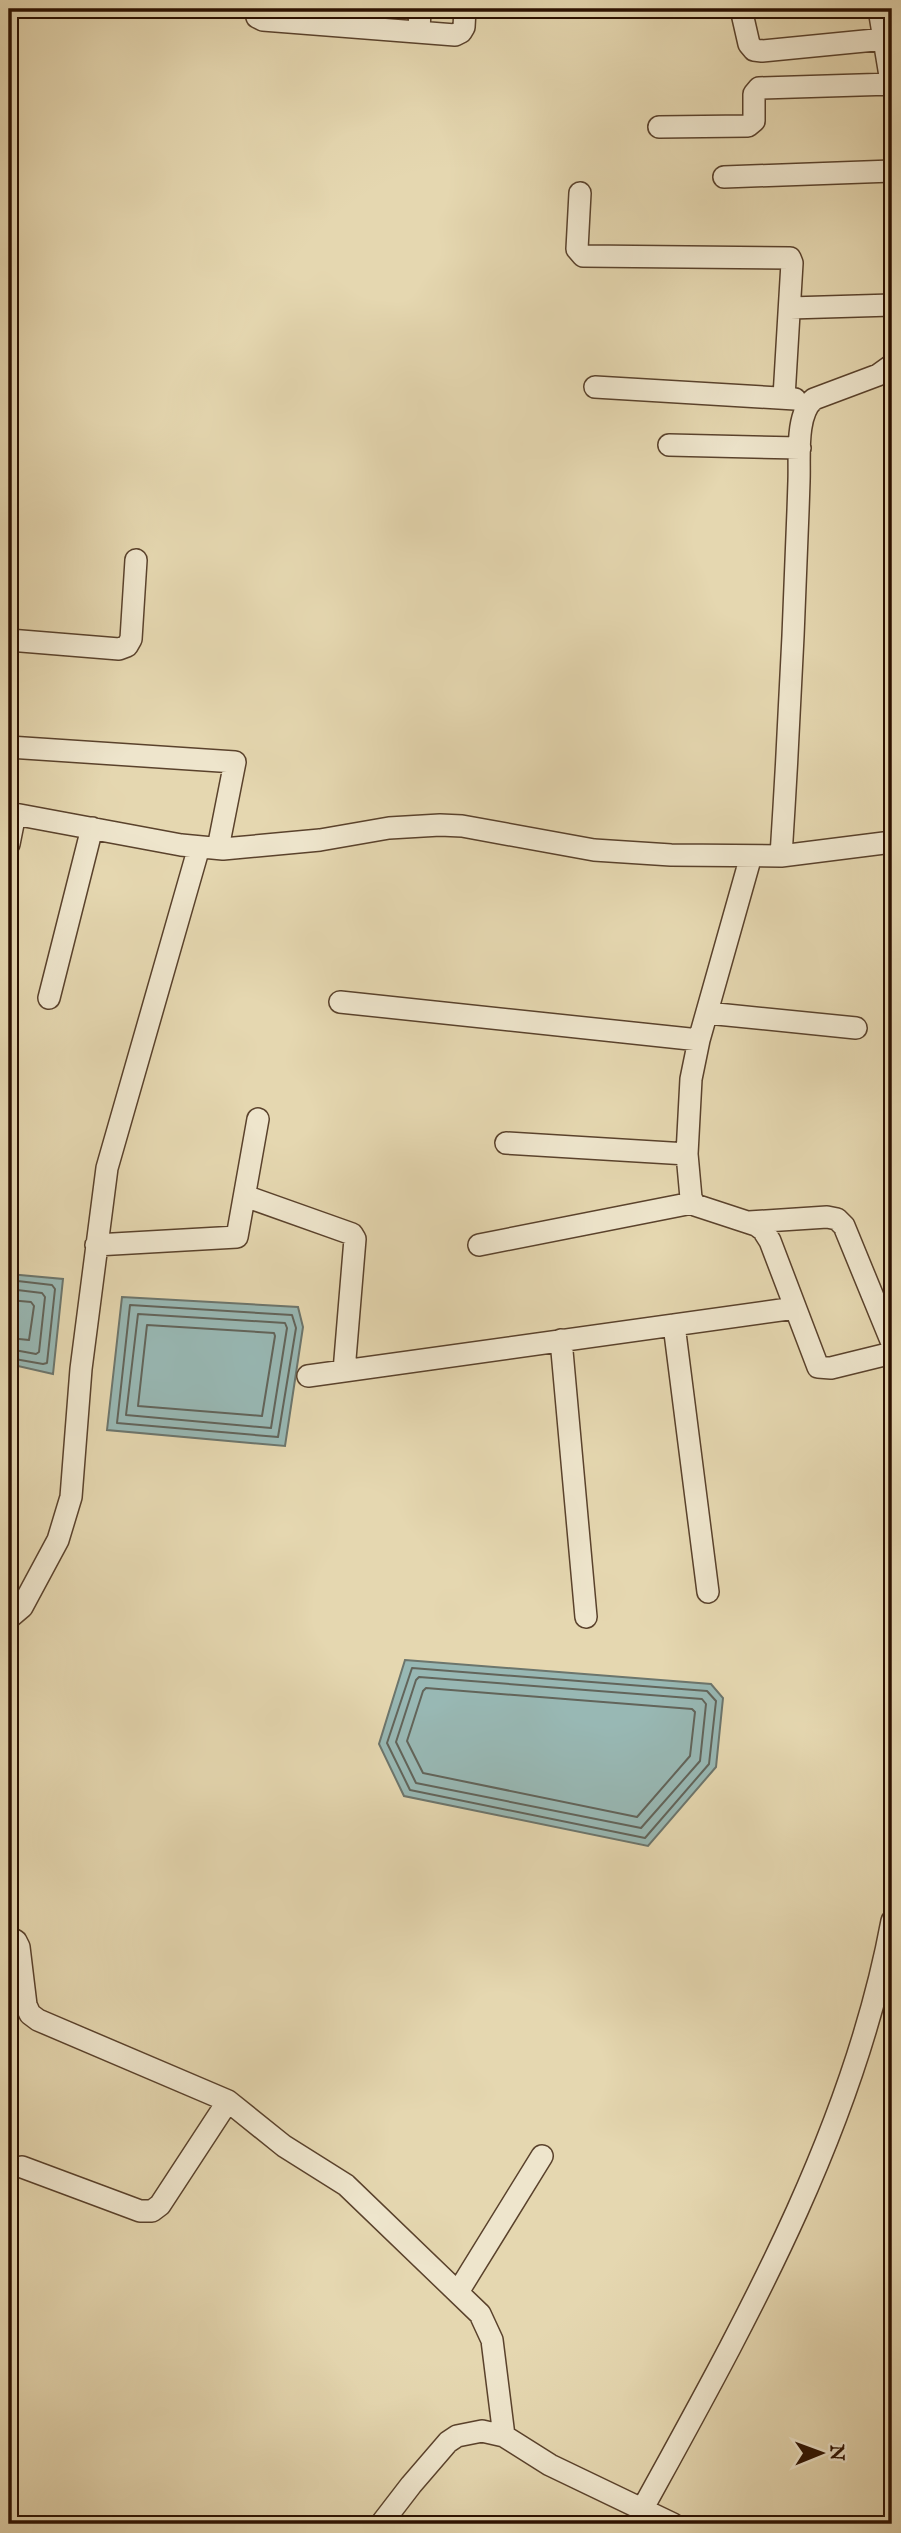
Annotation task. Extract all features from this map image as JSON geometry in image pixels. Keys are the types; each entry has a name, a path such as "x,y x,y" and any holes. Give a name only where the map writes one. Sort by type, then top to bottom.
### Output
{"street":[{"path":"255,9 257,17 263,20 322,17 419,32 455,34 461,32 464,27 465,9"},
{"path":"419,32 420,9"},
{"path":"741,9 749,44 754,50 885,38"},
{"path":"660,127 748,126 754,121 754,94 758,88 892,86 879,9"},
{"path":"724,177 892,171"},
{"path":"580,192 577,249 583,256 790,258 792,263 784,397"},
{"path":"790,309 892,305"},
{"path":"781,856 794,657 802,419 807,404 821,396 878,375 892,365"},
{"path":"595,387 784,397 807,404"},
{"path":"669,446 800,447"},
{"path":"9,640 119,649 127,646 131,639 136,560"},
{"path":"9,747 235,762 111,1148 81,1369 71,1497 58,1540 22,1607 9,1618"},
{"path":"9,844 12,814 209,848 256,847 320,840 389,828 440,825 463,826 594,850 671,855 781,856 892,842"},
{"path":"49,998 92,828"},
{"path":"692,1203 687,1154 688,1102 699,1040 751,856"},
{"path":"340,1002 699,1040"},
{"path":"707,1013 856,1028"},
{"path":"96,1245 237,1237 258,1119"},
{"path":"506,1143 687,1154"},
{"path":"245,1196 352,1234 355,1239 344,1371"},
{"path":"479,1245 692,1203 749,1222 763,1230 770,1241 818,1367 831,1368 892,1353"},
{"path":"749,1222 827,1217 836,1219 844,1226 892,1343"},
{"path":"308,1376 795,1308"},
{"path":"674,1325 708,1592"},
{"path":"561,1340 586,1617"},
{"path":"381,2524 448,2442 457,2436 482,2431 504,2437 550,2465 657,2518 738,2335 781,2246 838,2110 889,1954 892,1921"},
{"path":"9,1937 16,1941 19,1947 26,2006 30,2014 38,2020 228,2101 284,2146 346,2185 480,2314 492,2340 504,2437"},
{"path":"22,2167 140,2211 152,2211 160,2206 228,2101"},
{"path":"458,2292 542,2156"}],"water":[{"path":"9,1274 63,1279 53,1374 9,1364"},
{"path":"122,1297 298,1307 303,1327 285,1446 107,1430"},
{"path":"405,1660 711,1684 723,1698 716,1767 648,1846 404,1796 379,1744"}]}
